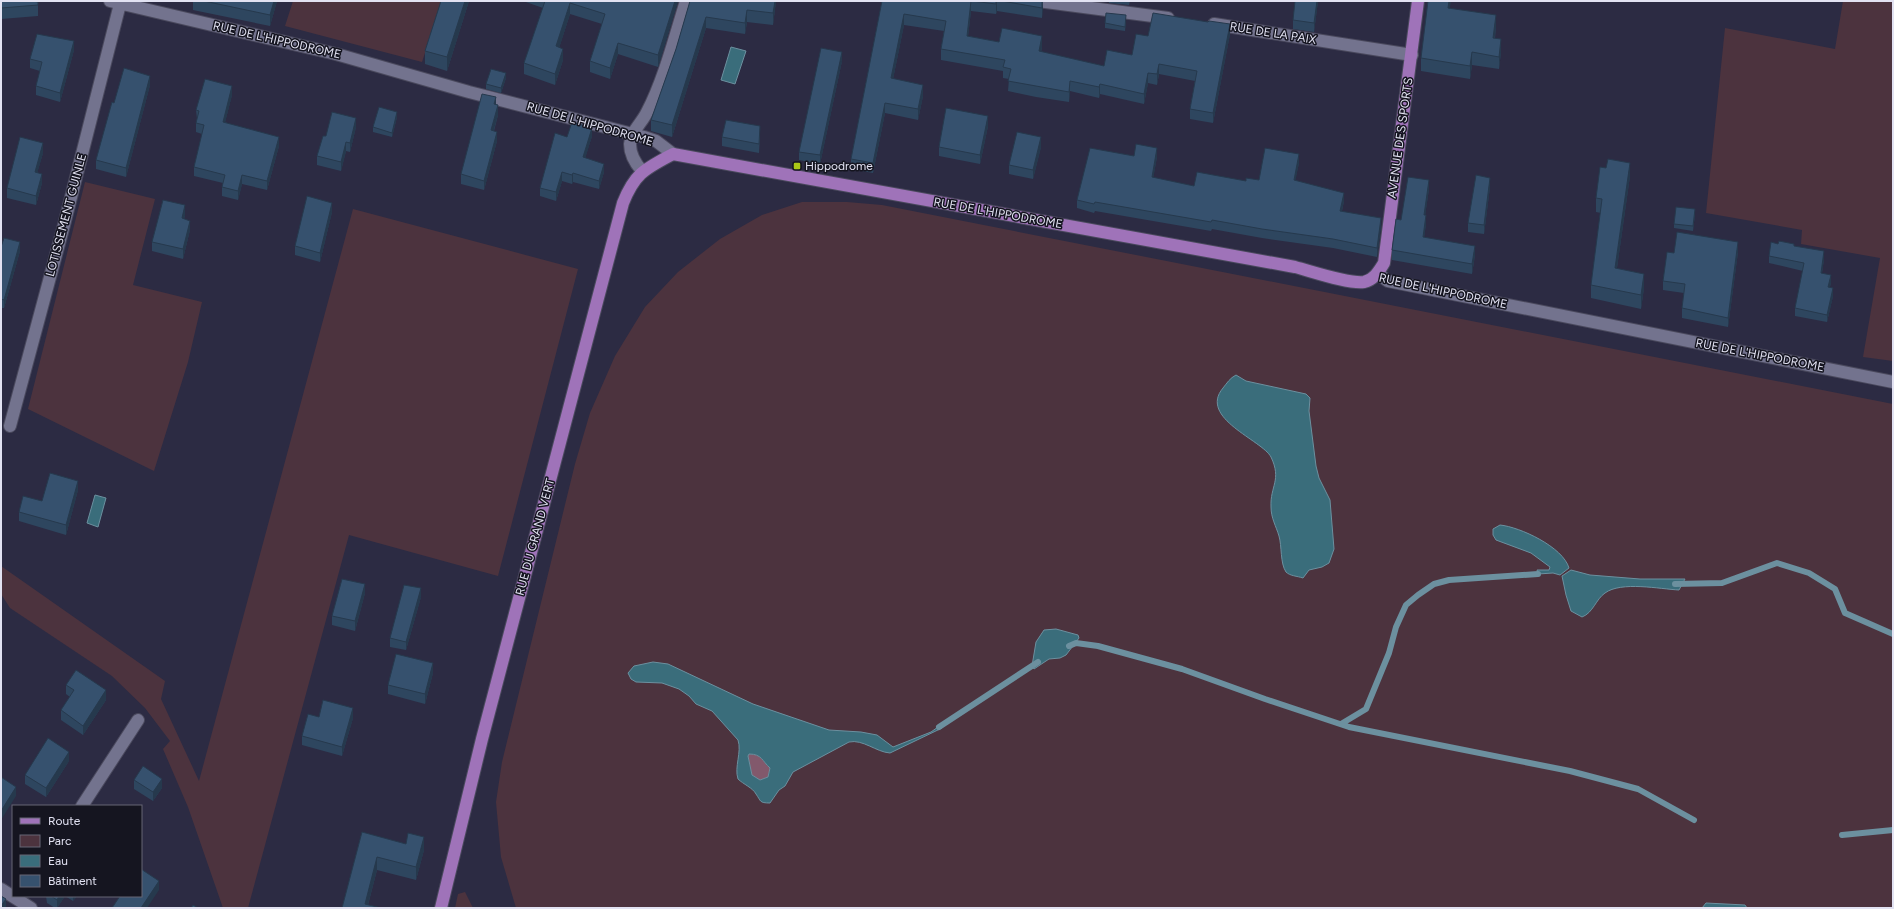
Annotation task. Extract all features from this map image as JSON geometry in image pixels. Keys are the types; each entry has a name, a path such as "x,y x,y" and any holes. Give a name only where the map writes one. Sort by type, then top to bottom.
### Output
{"main road":[{"name":"AVENUE DES SPORTS","path":"1378,274 1384,263 1418,1"},
{"name":"RUE DE L'HIPPODROME","path":"673,154 1295,267 1352,281 1364,282 1378,274"},
{"name":"RUE DU GRAND VERT","path":"441,908 482,739 622,203 630,186 642,172 673,154"}],"street":[{"path":"642,172 632,157 630,145 632,135 653,101 686,1"},
{"path":"1038,1 1177,19"},
{"name":"RUE DE L'HIPPODROME","path":"115,2 336,54 470,92 553,112 656,141 673,154"},
{"name":"LOTISSEMENT GUINLE","path":"10,426 64,225 115,2"},
{"name":"RUE DE LA PAIX","path":"1200,22 1412,55"},
{"name":"RUE DE L'HIPPODROME","path":"1378,274 1388,282 1893,382"},
{"path":"83,805 138,720"},
{"path":"1,889 12,895"},
{"path":"16,897 25,902"}],"green space":[{"path":"293,1 442,1 422,62 285,26"},
{"path":"1843,1 1893,1 1893,361 1863,357 1880,258 1801,244 1802,230 1706,213 1725,28 1835,49"},
{"path":"85,182 155,199 133,285 202,302 188,362 154,471 28,409"},
{"path":"802,202 847,202 882,205 1893,404 1893,908 516,908 501,857 496,802 502,762 575,464 590,413 615,356 645,307 678,272 720,239 762,215"},
{"path":"353,209 578,269 498,576 349,535 248,908 223,908 188,807 163,749 170,741 145,708 112,676 10,608 1,594 1,566 165,681 161,699 199,781"},
{"path":"465,892 473,908 455,908 458,894"}],"shaded area":[{"path":"749,754 757,755 770,768 768,777 760,780 752,776 748,756"}],"water":[{"path":"731,47 746,51 735,84 721,80"},
{"path":"1236,375 1246,381 1306,394 1310,398 1309,411 1316,466 1319,478 1330,500 1334,549 1329,563 1322,567 1309,570 1303,578 1286,572 1284,568 1280,540 1271,511 1271,500 1276,472 1271,457 1265,450 1225,419 1219,409 1218,399 1223,388 1230,379"},
{"path":"95,495 106,498 98,527 87,523"},
{"path":"1500,525 1518,530 1540,539 1565,560 1569,568 1560,575 1553,573 1538,574 1537,570 1549,570 1550,567 1531,553 1496,540 1493,535 1493,529"},
{"path":"1571,570 1590,575 1640,579 1685,579 1679,590 1651,587 1621,587 1612,589 1605,593 1589,612 1582,617 1571,611 1566,595 1562,576"},
{"path":"1056,629 1078,635 1079,638 1066,655 1060,658 1049,659 1034,669 1032,666 1036,642 1044,630"},
{"path":"653,662 668,664 753,704 829,730 861,732 877,735 893,747 931,732 938,727 942,728 890,753 859,742 849,742 793,772 785,786 779,790 770,803 764,803 753,790 738,779 738,740 712,711 696,704 689,696 679,689 662,683 636,682 631,679 628,673 634,666","holes":["749,754 753,754 761,758 770,768 768,777 760,780 752,775 748,756"]},
{"path":"1706,903 1745,905 1747,908 1702,908"}],"building":[{"path":"1,1 32,1 38,2 38,5 1,8"},
{"path":"204,1 274,1 270,15"},
{"path":"441,1 465,1 447,57 425,51"},
{"path":"545,1 675,1 658,55 618,43 610,68 590,61 605,14 570,3 556,46 563,49 555,74 524,63"},
{"path":"690,1 775,1 773,13 747,10 745,23 706,17 672,125 651,120 676,49"},
{"path":"882,1 971,1 967,36 999,42 1002,28 1042,36 1039,51 1104,66 1107,50 1132,55 1136,34 1148,36 1153,13 1230,24 1213,113 1190,109 1197,71 1159,64 1157,74 1148,73 1144,94 1100,84 1099,87 1070,81 1069,92 1008,81 1011,69 1003,67 1005,60 941,49 946,21 904,14 891,78 923,85 918,109 885,103 873,163 851,159"},
{"path":"972,1 996,1 996,4"},
{"path":"1002,1 1042,1 1042,8"},
{"path":"1295,1 1317,1 1314,23 1293,20"},
{"path":"1428,1 1449,1 1448,8 1496,15 1493,38 1501,39 1499,57 1472,52 1470,66 1421,58"},
{"path":"1106,13 1126,15 1125,27 1105,23"},
{"path":"37,34 74,41 60,93 36,86 42,62 30,59"},
{"path":"821,48 842,52 820,155 799,152"},
{"path":"124,68 150,76 126,168 96,160 112,102 114,103"},
{"path":"491,69 506,73 501,88 486,84"},
{"path":"205,79 232,86 223,122 279,137 267,181 242,175 238,191 222,187 225,175 194,167 204,125 196,123 199,111 196,110"},
{"path":"482,94 496,97 494,104 498,105 491,130 497,132 484,181 461,174"},
{"path":"379,107 397,112 392,133 373,127"},
{"path":"946,108 988,116 980,155 939,147"},
{"path":"332,112 356,118 350,143 346,142 341,162 317,156 323,136 326,136"},
{"path":"726,120 760,126 759,144 722,137"},
{"path":"572,122 592,128 583,157 604,164 599,181 573,173 572,175 562,172 556,192 540,188 555,133 567,137"},
{"path":"1017,132 1041,137 1033,170 1009,165"},
{"path":"20,137 43,143 35,172 42,174 36,196 7,188"},
{"path":"1136,144 1157,148 1152,177 1194,186 1197,172 1246,181 1246,178 1259,180 1265,148 1299,154 1294,180 1344,193 1340,211 1381,218 1377,248 1333,239 1212,220 1211,222 1077,200 1090,148 1134,156"},
{"path":"1608,159 1630,163 1615,268 1644,274 1641,295 1591,285 1602,199 1596,198 1600,167 1606,168"},
{"path":"1476,175 1490,178 1484,225 1468,223"},
{"path":"1408,177 1429,180 1424,215 1426,215 1423,237 1475,246 1472,264 1392,250 1396,219 1401,220"},
{"path":"307,196 332,203 320,253 295,246"},
{"path":"163,200 185,205 182,218 190,221 183,249 152,242"},
{"path":"1676,207 1695,209 1693,226 1674,224"},
{"path":"1677,232 1738,242 1728,318 1682,308 1685,284 1663,281 1667,252 1674,253"},
{"path":"4,238 20,242 4,300 1,299 1,247"},
{"path":"1779,241 1794,244 1794,246 1824,251 1821,273 1831,275 1828,287 1833,288 1827,315 1795,308 1804,263 1769,256 1771,242 1778,244"},
{"path":"50,473 78,481 66,525 19,512 23,496 42,501"},
{"path":"342,579 365,584 355,621 332,616"},
{"path":"404,585 421,588 406,642 390,638"},
{"path":"396,654 433,663 425,694 388,685"},
{"path":"76,670 106,690 83,726 61,710 74,690 66,685"},
{"path":"323,700 353,708 342,747 302,736 308,714 319,717"},
{"path":"48,738 69,752 46,788 25,775"},
{"path":"143,766 162,779 153,792 134,780"},
{"path":"1,777 16,787 1,811"},
{"path":"362,832 406,844 408,833 424,837 416,867 377,857 365,904 381,908 342,908"},
{"path":"142,870 159,881 141,908 112,908 119,897 142,897"},
{"path":"1,896 6,899 1,906"},
{"path":"193,905 198,908 191,908"}],"waterway":[{"path":"1675,584 1722,583 1777,563 1809,573 1835,589 1845,613 1893,634"},
{"path":"1341,724 1366,709 1389,653 1396,627 1406,605 1418,595 1434,584 1449,580 1538,574"},
{"path":"1069,646 1076,643 1098,646 1182,669 1349,727 1570,771 1638,789 1694,820"},
{"path":"939,727 1038,662"},
{"path":"1842,835 1893,830"}],"place":[{"name":"Hippodrome","path":"797,166"}]}
